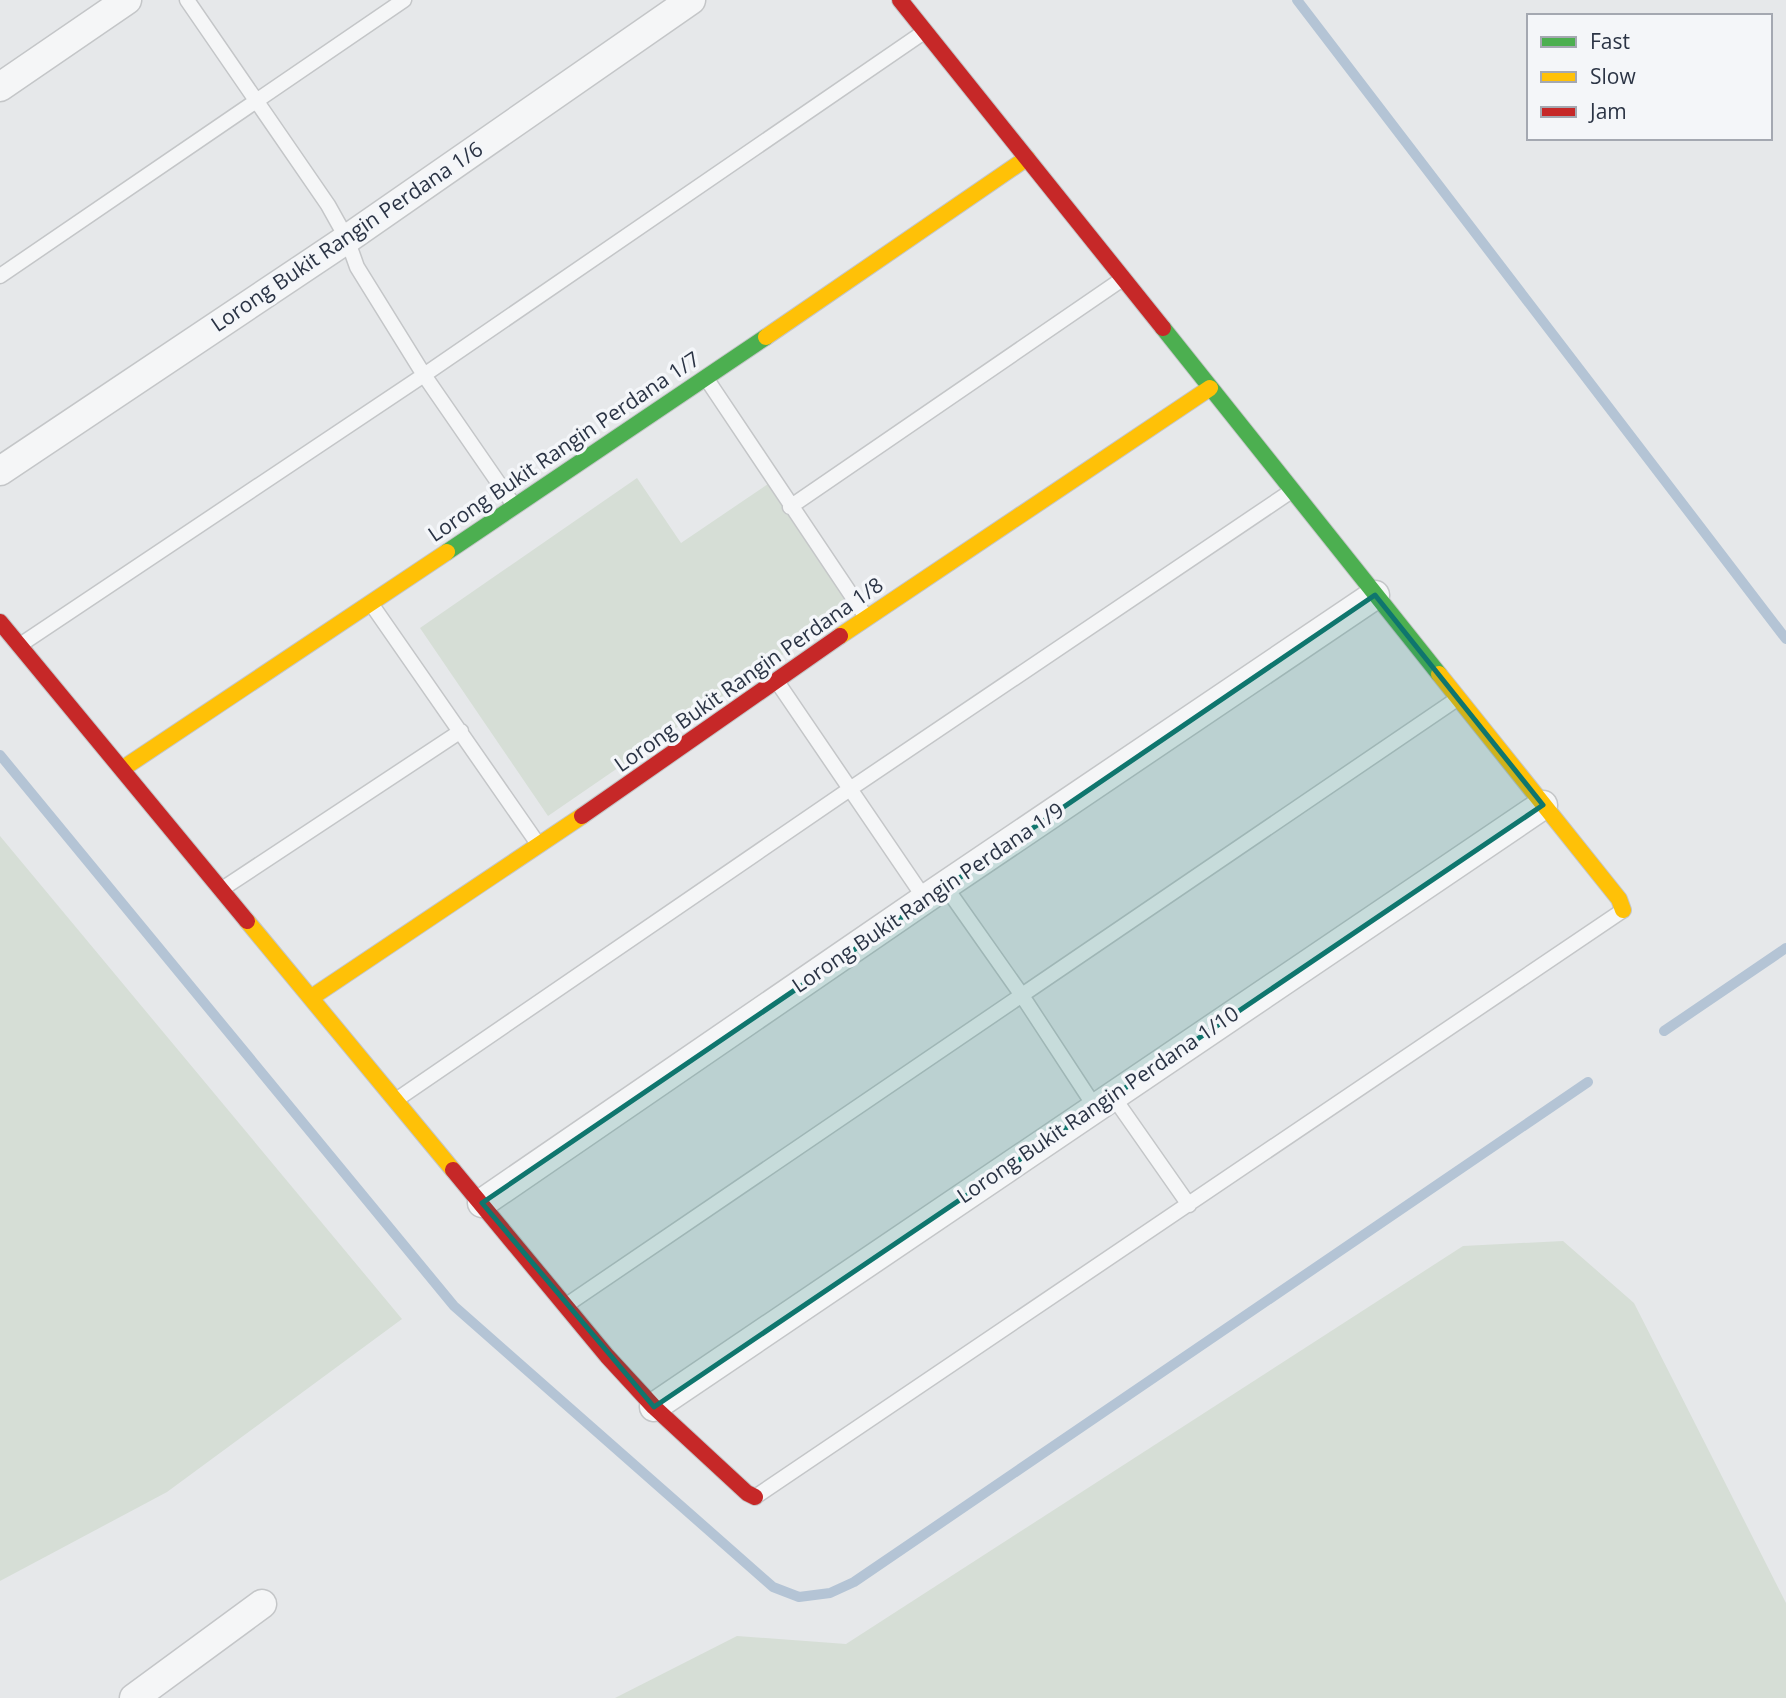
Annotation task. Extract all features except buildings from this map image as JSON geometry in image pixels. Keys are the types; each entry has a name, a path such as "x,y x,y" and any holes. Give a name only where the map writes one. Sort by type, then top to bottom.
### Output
{"street":[{"path":"0,87 127,0"},
{"name":"Lorong Bukit Rangin Perdana 1/6","path":"0,471 347,239 691,0"},
{"path":"900,0 1619,899 1623,910"},
{"name":"Lorong Bukit Rangin Perdana 1/7","path":"122,769 706,378 1027,158"},
{"name":"Lorong Bukit Rangin Perdana 1/8","path":"312,997 538,846 866,618 1210,388"},
{"name":"Lorong Bukit Rangin Perdana 1/9","path":"482,1203 935,892 1375,595"},
{"path":"0,622 566,1306 654,1407 747,1493 755,1497"},
{"name":"Lorong Bukit Rangin Perdana 1/10","path":"654,1407 1542,805"},
{"path":"134,1698 262,1604"}],"lane":[{"path":"187,0 328,205 347,239 357,267 425,375 514,506"},
{"path":"0,276 404,0"},
{"path":"20,645 425,375 925,31"},
{"path":"790,507 1122,279"},
{"path":"706,378 866,618"},
{"path":"396,1100 1292,491"},
{"path":"370,603 538,846"},
{"path":"777,681 850,789 1021,994 1103,1101 1189,1205"},
{"path":"566,1306 1458,698"},
{"path":"221,890 461,732"},
{"path":"755,1497 1623,910"}],"highlighted area":[{"path":"1375,595 1543,805 654,1407 482,1203"}],"shaded area":[{"path":"637,478 681,543 768,484 852,607 548,816 420,628"},
{"path":"0,836 402,1319 167,1492 0,1581"},
{"path":"1563,1241 1634,1303 1786,1603 1786,1698 615,1698 737,1636 846,1644 1463,1246"}],"waterway":[{"path":"1297,0 1786,639"},
{"path":"0,755 454,1306 773,1587 799,1597 830,1593 854,1582 1588,1082"},
{"path":"1664,1031 1786,948"}],"traffic: fast":[{"path":"1163,328 1439,674"},
{"path":"447,552 766,337"}],"traffic: slow":[{"path":"766,337 1027,158"},
{"path":"840,636 1210,388"},
{"path":"122,769 447,552"},
{"path":"1439,674 1619,899 1623,910"},
{"path":"312,997 582,816"},
{"path":"247,921 453,1170"}],"traffic: jam":[{"path":"900,0 1163,328"},
{"path":"0,622 247,921"},
{"path":"582,816 840,636"},
{"path":"453,1170 607,1356 654,1407 747,1493 755,1497"}]}
